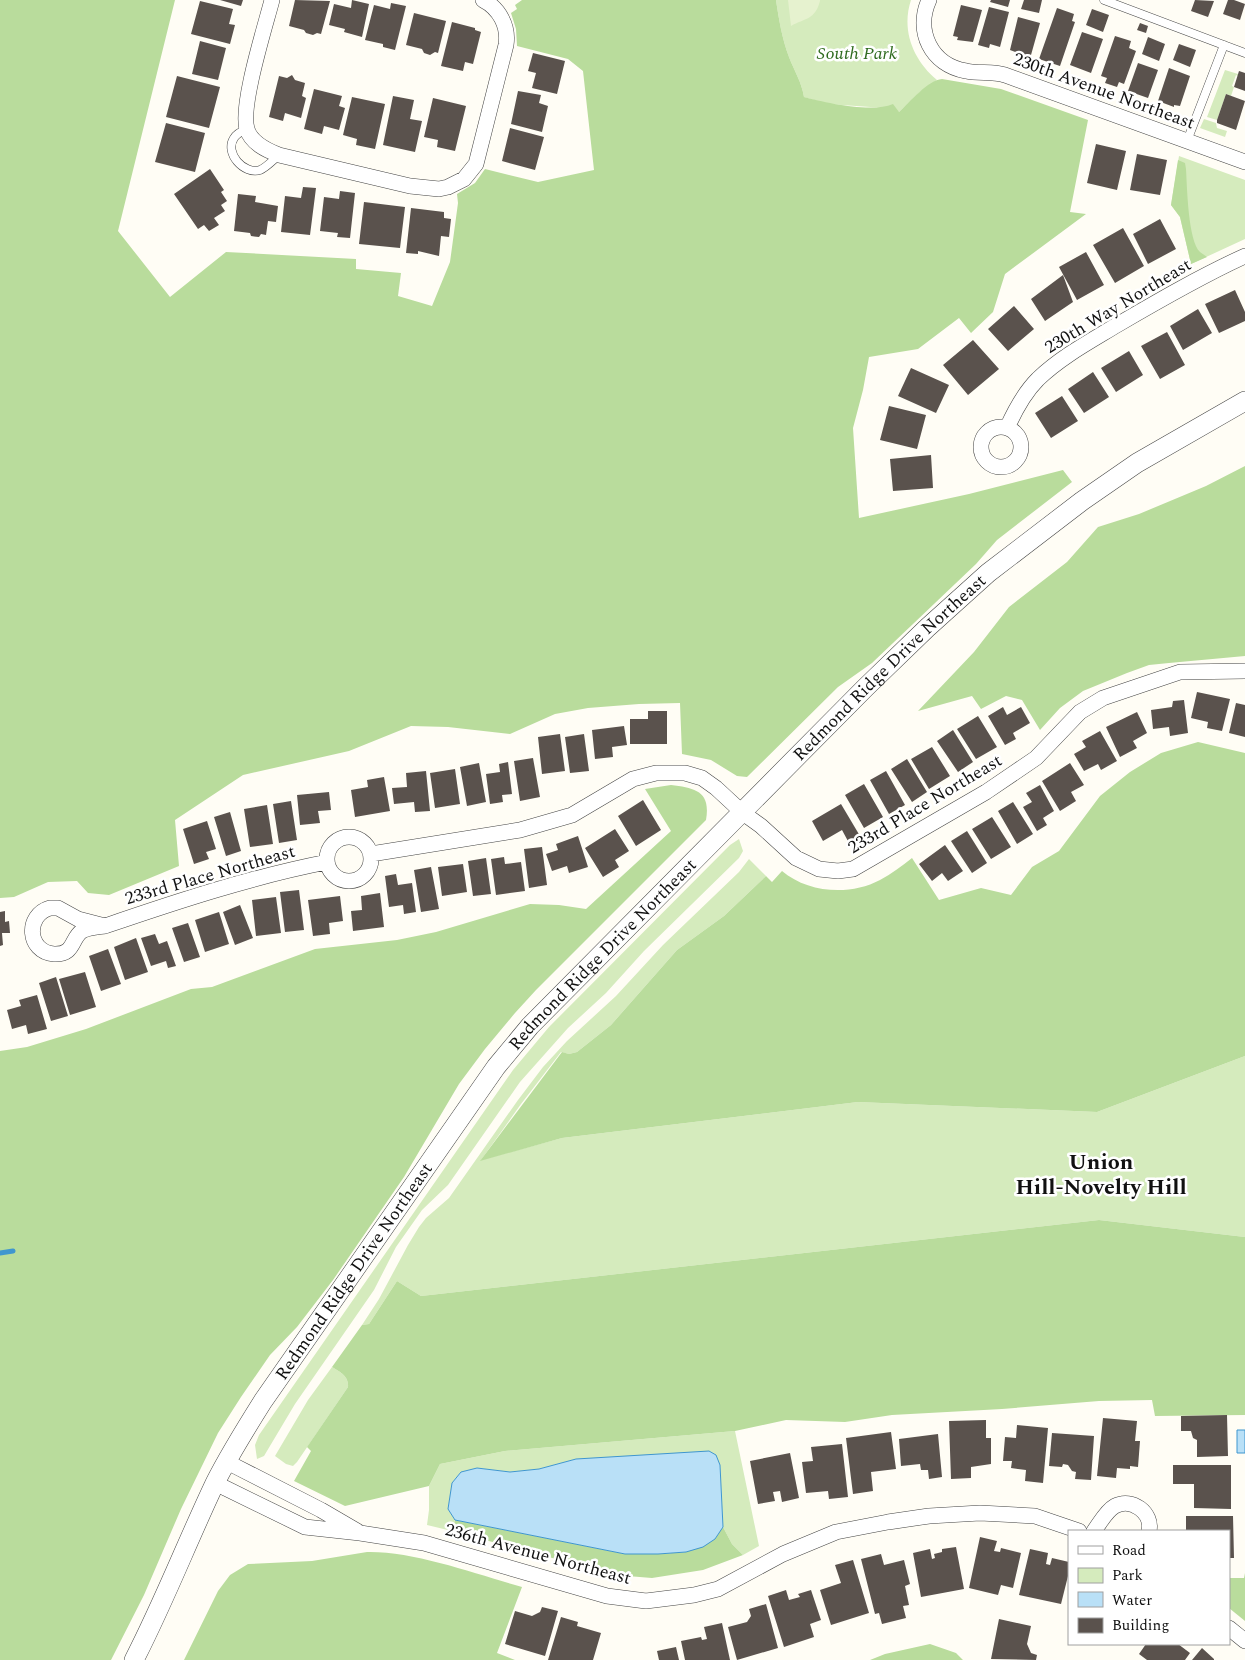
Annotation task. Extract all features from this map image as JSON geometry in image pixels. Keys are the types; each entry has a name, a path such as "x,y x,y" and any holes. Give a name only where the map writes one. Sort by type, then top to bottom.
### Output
{"street":[{"path":"272,0 245,108 251,135 264,149 279,155 425,189 439,189 457,183 470,173 476,164 507,40 499,13 492,4 482,0"},
{"name":"230th Avenue Northeast","path":"929,0 923,16 923,25 928,44 938,59 966,71 998,73 1245,162"},
{"name":"230th Way Northeast","path":"1007,428 1025,394 1036,380 1075,350 1154,303 1245,256"},
{"name":"Redmond Ridge Drive Northeast","path":"134,1660 152,1626 215,1483 262,1401 496,1067 530,1026 920,635 988,573 1082,501 1137,463 1245,401"},
{"name":"233rd Place Northeast","path":"371,854 520,830 550,822 572,815 634,779 656,773 685,774 702,778 761,826 796,858 819,869 838,871 853,869 986,792 1036,758 1080,712 1103,698 1180,672 1245,671"},
{"path":"344,837 358,838 371,854 369,869 364,875 350,881 336,877 330,872 327,862 328,851 332,844 344,837"},
{"name":"233rd Place Northeast","path":"105,926 221,888 263,876 327,862"},
{"name":"236th Avenue Northeast","path":"226,1462 322,1510 360,1533"},
{"name":"236th Avenue Northeast","path":"215,1483 305,1527 424,1543 607,1596 646,1601 694,1595 718,1589 783,1554 836,1532 888,1522 929,1516 980,1513 1034,1516 1076,1530"},
{"path":"1095,1530 1115,1506 1126,1503 1139,1508 1147,1514 1151,1524 1149,1530"},
{"path":"1230,1629 1245,1641"}],"lane":[{"path":"1104,0 1245,52"},
{"path":"1187,141 1224,45"},
{"path":"251,135 237,134 232,142 231,147 234,156 243,167 257,170 262,169 279,155"}],"green space":[{"path":"0,0 175,0 118,231 170,297 226,252 356,259 356,269 401,273 398,296 432,306 450,262 458,203 457,194 475,183 485,169 538,182 594,170 583,71 568,59 517,46 516,29 511,13 517,9 515,5 522,0 776,0 784,43 804,97 836,104 873,108 893,104 899,112 925,87 942,79 1001,89 1088,120 1070,212 1086,214 1005,274 993,312 971,333 959,318 918,349 869,357 853,428 859,518 969,494 1063,470 1072,482 997,540 976,564 872,663 838,687 747,777 737,776 711,760 682,754 680,703 588,708 555,714 510,734 448,727 411,726 349,751 243,775 175,820 179,866 109,895 88,893 77,881 48,882 14,897 0,898"},
{"name":"South Park","path":"776,0 911,0 907,22 911,44 921,63 937,80 920,92 899,112 885,108 827,104 804,97 784,43"},
{"path":"788,0 820,1 815,12 809,18 791,26"},
{"path":"1225,70 1238,74 1238,76 1236,75 1232,86 1234,87 1231,96 1226,94 1217,120 1207,117"},
{"path":"1204,119 1216,123 1217,128 1227,131 1225,137 1200,128"},
{"path":"1179,156 1245,180 1245,239 1191,264 1180,217 1171,205"},
{"path":"1178,160 1185,163 1193,237 1200,252 1207,257 1191,264 1180,217 1171,205"},
{"path":"1245,466 1245,656 1149,665 1083,691 1060,708 1040,730 1022,700 1006,696 981,709 972,696 918,711 974,652 1009,607 1067,562 1098,527 1139,514 1206,486"},
{"path":"1198,742 1245,753 1245,1056 1097,1112 858,1102 562,1138 480,1161 562,1052 569,1054 577,1052 611,1025 677,950 724,916 766,876 772,882 782,871 804,884 829,890 843,890 868,885 880,880 912,858 939,900 981,888 1011,895 1032,867 1059,851 1100,796 1130,772 1161,753"},
{"path":"671,785 694,790 703,797 707,810 706,820 536,990 485,1049 459,1084 404,1177 333,1280 297,1327 270,1355 218,1433 181,1509 144,1595 111,1660 0,1660 0,1051 27,1047 86,1029 191,989 212,987 315,949 397,940 436,932 530,904 559,905 586,909 671,831 645,789"},
{"path":"739,839 743,851 739,858 644,951 606,993 568,1028 520,1082 448,1185 422,1210 396,1247 374,1290 295,1404 264,1456 257,1459 255,1445 259,1435 513,1070 549,1027 730,845"},
{"path":"749,859 766,876 724,916 677,950 611,1025 577,1052 569,1054 561,1052 481,1160 562,1138 858,1102 1097,1112 1245,1056 1245,1237 1099,1220 421,1296 397,1281 369,1324 362,1325 379,1299 419,1227 426,1218 449,1198 543,1067 567,1041 616,996 663,945 739,872"},
{"path":"1099,1220 1245,1237 1245,1415 1155,1416 1152,1400 1099,1401 892,1415 845,1422 786,1420 735,1431 505,1451 440,1464 429,1486 345,1506 294,1481 311,1451 307,1447 348,1387 345,1377 332,1367 362,1325 369,1324 397,1281 421,1296"},
{"path":"332,1367 345,1377 348,1387 297,1462 293,1466 286,1464 275,1456 308,1400"},
{"path":"735,1431 759,1546 743,1555 732,1544 723,1527 720,1465 576,1459 539,1469 510,1472 477,1468 461,1472 452,1483 448,1509 455,1520 452,1531 427,1525 429,1486 440,1464 505,1451"},
{"path":"455,1520 625,1554 686,1552 715,1539 723,1527 732,1544 743,1555 703,1570 652,1578 615,1575 452,1531"},
{"path":"367,1552 405,1555 425,1559 522,1587 497,1653 515,1660 184,1660 218,1591 230,1575 248,1564 312,1561"},
{"path":"1245,1573 1245,1621 1230,1609 1230,1578 1244,1578"},
{"path":"930,1644 956,1653 963,1660 870,1660 885,1654"}],"water":[{"path":"1237,1430 1245,1430 1245,1453 1237,1453"},
{"path":"709,1451 716,1455 720,1465 723,1527 715,1539 703,1547 686,1552 625,1554 455,1520 448,1509 452,1483 461,1472 477,1468 510,1472 539,1469 576,1459"}],"building":[{"path":"220,0 243,0 241,6"},
{"path":"295,0 330,1 321,34 313,35 306,33 304,30 289,26"},
{"path":"352,0 369,4 362,37 344,32 345,29 329,25 334,4 351,8"},
{"path":"991,0 1010,0 1008,7 990,2"},
{"path":"1024,0 1042,0 1039,13 1021,9"},
{"path":"1195,0 1214,1 1208,17 1191,11"},
{"path":"1228,0 1245,4 1240,20 1223,14"},
{"path":"200,1 233,9 229,24 235,25 230,44 191,34"},
{"path":"391,3 406,6 395,50 383,47 383,44 365,40 374,5 390,9"},
{"path":"961,5 982,10 973,42 957,40 958,37 953,36"},
{"path":"989,7 1009,12 1000,47 990,44 989,48 978,45"},
{"path":"1057,8 1074,14 1072,21 1075,22 1060,66 1039,59"},
{"path":"1092,9 1109,15 1103,32 1086,25"},
{"path":"414,13 446,21 438,53 435,52 430,55 424,53 422,49 406,45"},
{"path":"1018,17 1040,23 1031,55 1027,54 1026,56 1010,50"},
{"path":"452,22 475,28 475,30 481,32 473,64 465,62 463,71 441,66"},
{"path":"1140,23 1148,26 1146,33 1137,30"},
{"path":"1082,32 1103,39 1091,73 1070,65"},
{"path":"1115,36 1131,41 1129,48 1136,51 1124,84 1119,82 1117,87 1105,83 1107,78 1101,76"},
{"path":"1148,37 1165,44 1159,61 1142,54"},
{"path":"200,41 226,48 218,80 192,74"},
{"path":"1179,44 1196,50 1190,67 1173,60"},
{"path":"533,53 565,61 557,94 532,88 536,73 528,71"},
{"path":"1138,63 1158,70 1148,98 1128,91"},
{"path":"1169,68 1190,76 1180,106 1174,105 1174,107 1158,101"},
{"path":"1239,71 1245,73 1245,91 1234,87"},
{"path":"292,75 295,80 305,83 302,96 306,98 301,118 285,113 283,121 269,117 279,76 287,78"},
{"path":"177,76 220,87 209,128 166,117"},
{"path":"314,89 342,96 339,106 345,108 339,130 324,126 322,134 304,129"},
{"path":"518,91 541,95 539,103 548,106 542,132 511,124"},
{"path":"1226,94 1245,101 1236,130 1217,123"},
{"path":"393,96 414,100 410,119 422,121 415,152 383,145"},
{"path":"352,97 385,104 375,149 356,145 357,139 343,135"},
{"path":"433,98 466,106 455,151 437,147 438,140 424,137"},
{"path":"166,123 205,133 195,172 155,162"},
{"path":"510,128 544,137 535,170 502,161"},
{"path":"1096,144 1126,151 1117,190 1087,183"},
{"path":"1137,154 1167,160 1160,195 1130,190"},
{"path":"210,169 224,190 221,192 227,201 221,205 225,211 214,218 219,225 209,231 204,225 198,229 174,194"},
{"path":"303,187 316,188 310,235 281,232 285,196 301,198"},
{"path":"340,191 355,193 350,238 337,237 338,233 320,231 324,197 339,199"},
{"path":"238,194 256,196 255,202 278,206 276,222 268,221 266,235 261,234 259,237 251,236 250,233 234,231"},
{"path":"364,202 405,207 400,248 359,244"},
{"path":"411,208 444,212 444,218 451,219 449,237 441,236 439,256 418,251 418,254 406,253"},
{"path":"1160,219 1176,249 1148,264 1133,234"},
{"path":"1123,228 1144,266 1115,283 1093,245"},
{"path":"1086,252 1104,285 1077,300 1059,267"},
{"path":"1063,275 1073,302 1045,321 1031,299"},
{"path":"1235,290 1245,312 1245,321 1219,333 1205,304"},
{"path":"1014,306 1034,329 1008,351 988,329"},
{"path":"1198,309 1212,333 1183,350 1170,326"},
{"path":"1167,332 1185,365 1160,379 1141,346"},
{"path":"973,340 999,369 968,395 943,365"},
{"path":"1129,351 1143,375 1116,392 1101,368"},
{"path":"911,368 949,385 936,413 898,396"},
{"path":"1093,372 1109,397 1084,413 1068,389"},
{"path":"1062,396 1078,421 1051,438 1035,413"},
{"path":"889,406 926,415 917,449 880,440"},
{"path":"931,455 933,488 893,491 890,459"},
{"path":"1197,692 1230,699 1222,731 1207,728 1208,722 1191,718"},
{"path":"1184,700 1188,733 1170,736 1169,727 1153,729 1151,710 1172,707 1173,701"},
{"path":"1236,703 1245,705 1245,737 1229,733"},
{"path":"1003,707 1007,715 1021,707 1030,723 1013,733 1016,739 1005,745 988,716"},
{"path":"648,711 667,711 667,744 630,744 630,719 648,719"},
{"path":"1137,712 1147,733 1133,741 1137,748 1120,757 1106,727"},
{"path":"978,716 997,747 976,759 957,729"},
{"path":"624,726 627,745 612,747 613,757 595,759 592,730"},
{"path":"953,730 973,762 958,772 937,741"},
{"path":"1100,731 1117,761 1101,770 1098,764 1084,771 1074,754 1086,747 1082,741"},
{"path":"560,734 565,771 542,774 538,737"},
{"path":"584,734 589,771 570,773 565,737"},
{"path":"932,747 950,776 929,789 911,759"},
{"path":"533,758 540,797 520,801 514,761"},
{"path":"907,759 927,792 912,802 891,769"},
{"path":"508,762 512,794 502,795 503,802 490,804 486,774 500,772 499,764"},
{"path":"479,763 486,802 467,806 460,767"},
{"path":"1070,763 1084,785 1071,792 1076,801 1060,811 1042,781"},
{"path":"455,769 460,804 435,808 430,773"},
{"path":"426,771 430,811 415,812 414,802 394,804 392,788 407,787 406,773"},
{"path":"886,771 905,805 889,814 870,780"},
{"path":"384,777 390,811 355,817 351,790 368,787 367,780"},
{"path":"864,784 883,817 864,828 845,795"},
{"path":"1040,785 1054,811 1043,818 1047,825 1037,831 1023,807 1032,802 1026,793"},
{"path":"329,792 331,810 318,811 320,823 300,825 297,795"},
{"path":"643,800 661,830 636,846 618,816"},
{"path":"291,801 297,840 279,843 273,804"},
{"path":"1013,802 1033,834 1017,844 998,811"},
{"path":"841,804 860,836 849,843 842,830 823,841 812,821"},
{"path":"267,805 273,844 250,847 244,809"},
{"path":"230,812 241,851 226,856 214,817"},
{"path":"992,817 1011,847 991,859 972,829"},
{"path":"207,821 216,849 206,852 209,859 194,864 183,829"},
{"path":"615,829 629,851 615,860 619,867 603,877 585,848"},
{"path":"967,831 987,863 972,873 951,841"},
{"path":"578,836 588,867 569,873 567,866 552,871 546,854 558,850 556,844"},
{"path":"945,845 963,871 948,881 942,873 932,881 919,864"},
{"path":"542,847 547,885 529,888 524,849"},
{"path":"504,857 505,864 521,862 525,891 496,895 491,859"},
{"path":"486,858 491,894 473,896 468,861"},
{"path":"463,864 467,892 442,896 438,867"},
{"path":"431,867 439,909 421,912 414,870"},
{"path":"396,874 398,885 412,883 416,912 404,914 403,905 389,907 385,876"},
{"path":"299,890 304,930 285,932 280,892"},
{"path":"380,893 384,927 353,931 351,911 362,910 361,896"},
{"path":"340,896 343,921 329,923 330,934 313,936 308,900"},
{"path":"276,897 281,933 256,936 252,900"},
{"path":"240,905 253,938 235,945 223,912"},
{"path":"5,911 5,922 9,921 10,933 2,933 3,945 0,946 0,912"},
{"path":"219,912 229,944 205,952 195,920"},
{"path":"188,923 200,957 184,962 172,928"},
{"path":"155,934 159,944 167,941 176,966 168,968 166,961 151,966 141,938"},
{"path":"136,938 148,972 125,980 114,947"},
{"path":"108,949 121,984 101,991 89,956"},
{"path":"85,972 96,1007 70,1015 59,979"},
{"path":"56,977 68,1016 51,1021 39,983"},
{"path":"37,995 47,1029 28,1034 26,1025 12,1029 7,1010 21,1006 19,1000"},
{"path":"1227,1415 1228,1456 1197,1457 1197,1440 1193,1438 1191,1431 1181,1431 1181,1416"},
{"path":"1103,1418 1137,1421 1135,1441 1140,1441 1138,1467 1130,1466 1130,1469 1117,1468 1116,1478 1097,1476"},
{"path":"986,1420 986,1438 991,1438 991,1464 971,1467 971,1478 951,1479 949,1421"},
{"path":"1017,1425 1048,1428 1043,1483 1025,1481 1026,1470 1011,1468 1012,1461 1003,1461 1005,1437 1016,1438"},
{"path":"891,1432 896,1469 871,1472 873,1491 853,1494 846,1438"},
{"path":"1052,1433 1094,1436 1091,1480 1075,1479 1076,1472 1072,1471 1068,1465 1063,1464 1062,1467 1049,1466"},
{"path":"938,1434 942,1477 929,1479 928,1470 921,1470 920,1464 901,1466 899,1439"},
{"path":"842,1444 848,1497 829,1499 828,1491 806,1493 802,1462 813,1461 811,1447"},
{"path":"790,1453 799,1498 782,1502 780,1491 773,1492 775,1501 758,1504 750,1461"},
{"path":"1173,1465 1231,1465 1231,1509 1194,1508 1194,1484 1173,1484"},
{"path":"1186,1516 1233,1516 1234,1558 1230,1558 1230,1530 1186,1530"},
{"path":"980,1537 997,1541 994,1551 1000,1552 1001,1548 1021,1553 1013,1588 1001,1585 998,1595 969,1588"},
{"path":"956,1547 964,1589 921,1597 913,1553 930,1549 932,1559 935,1558 934,1554 942,1552 942,1549"},
{"path":"1030,1549 1048,1553 1046,1564 1050,1565 1052,1558 1068,1562 1068,1576 1061,1604 1019,1595"},
{"path":"881,1554 884,1565 904,1560 910,1584 905,1586 909,1605 903,1606 906,1618 882,1624 879,1613 875,1614 861,1559"},
{"path":"853,1560 869,1613 831,1625 820,1590 841,1583 835,1565"},
{"path":"786,1590 789,1600 800,1597 798,1594 811,1590 821,1620 810,1624 814,1637 784,1647 768,1596"},
{"path":"766,1604 778,1648 737,1660 728,1627 747,1622 751,1616 749,1609"},
{"path":"542,1607 558,1611 545,1656 505,1644 515,1611 532,1616 540,1612"},
{"path":"561,1617 578,1622 577,1626 601,1633 593,1660 548,1660"},
{"path":"999,1619 1031,1626 1027,1644 1031,1653 1037,1655 1036,1660 991,1659"},
{"path":"722,1623 730,1660 685,1660 681,1641 701,1637 702,1640 707,1639 704,1627"},
{"path":"1145,1645 1179,1645 1190,1653 1185,1660 1147,1660 1139,1654"},
{"path":"676,1647 679,1660 659,1660 657,1651"},
{"path":"1202,1648 1214,1659 1214,1660 1192,1660"}],"waterway":[{"path":"0,1253 13,1251"}],"district":[{"name":"Union Hill-Novelty Hill","path":"1101,1174"}]}
